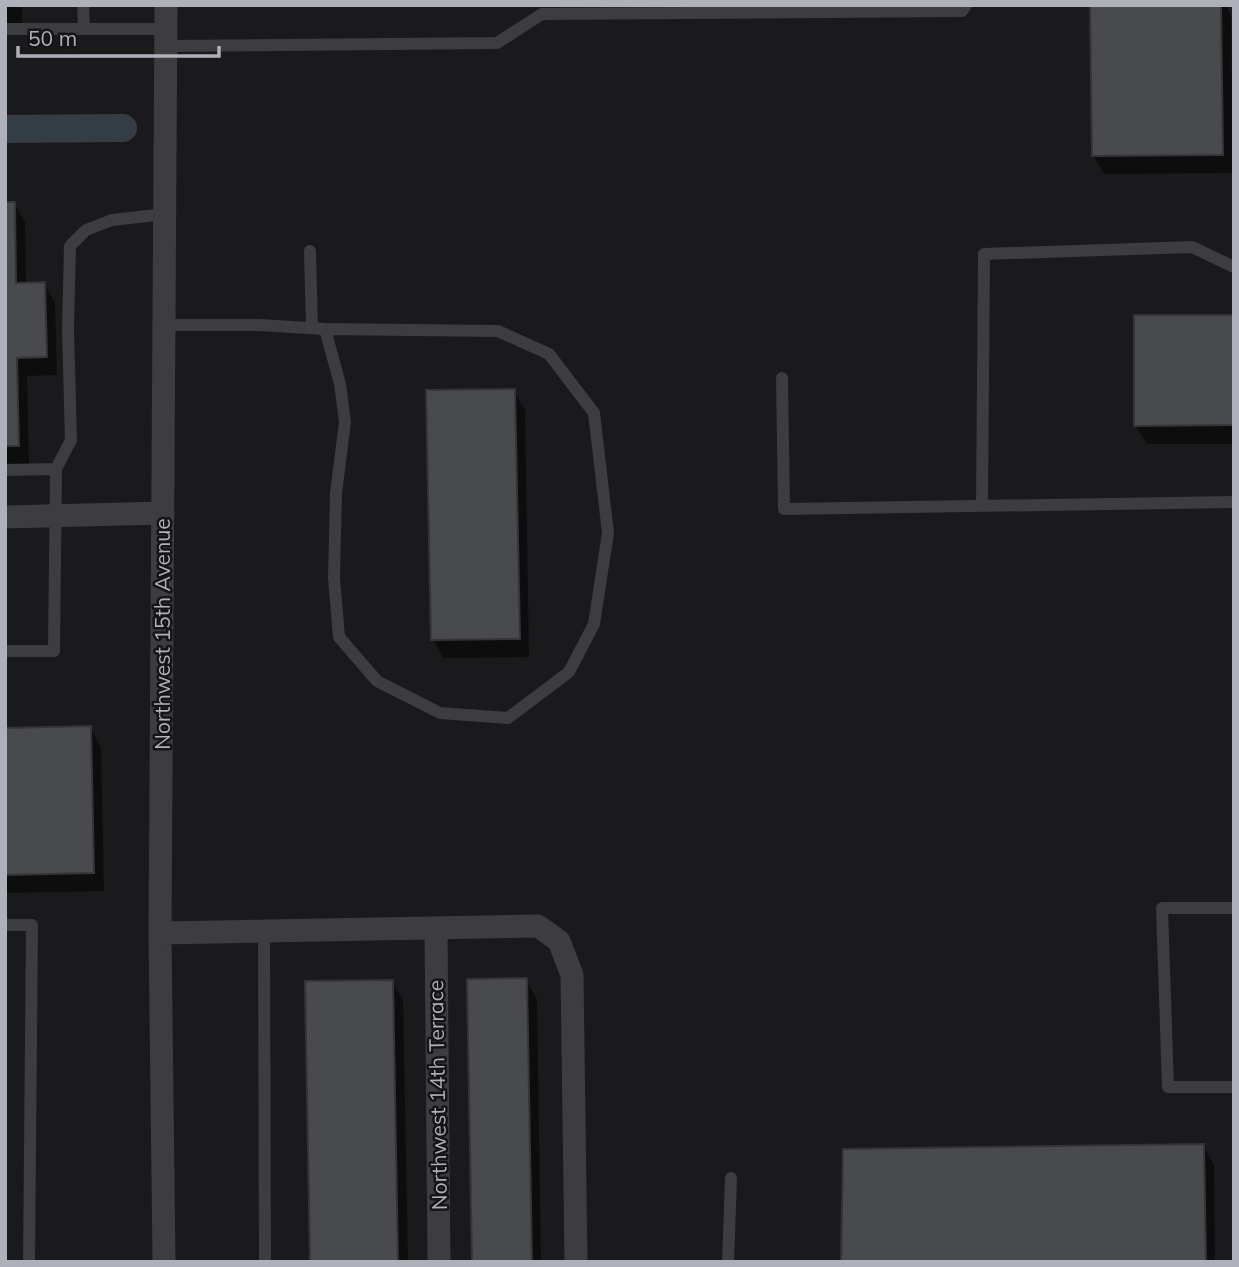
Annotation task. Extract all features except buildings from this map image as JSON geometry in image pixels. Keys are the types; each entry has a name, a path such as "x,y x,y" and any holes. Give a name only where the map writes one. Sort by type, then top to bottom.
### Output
{"street":[{"name":"Northwest 15th Avenue","path":"164,1262 160,933 166,5"},
{"path":"5,517 163,513"},
{"path":"160,933 538,926 559,941 572,975 576,1262"},
{"name":"Northwest 14th Terrace","path":"436,928 439,1262"}],"lane":[{"path":"83,5 85,29"},
{"path":"5,29 85,29 166,37 498,43 542,14 962,11 966,5"},
{"path":"5,651 54,651 56,469 71,440 68,329 70,246 86,230 112,220 165,214"},
{"path":"982,506 984,254 1192,247 1234,267"},
{"path":"164,325 259,325 318,328 498,331 549,354 594,413 608,533 594,624 569,672 508,718 440,713 377,681 339,637 334,578 336,493 345,422 340,384 318,328 310,251"},
{"path":"782,379 784,509 1234,502"},
{"path":"5,470 56,469"},
{"path":"1234,908 1162,908 1168,1087 1234,1087"},
{"path":"5,925 32,925 29,1262"},
{"path":"264,931 265,1262"},
{"path":"728,1262 731,1178"}],"waterway":[{"path":"5,129 123,128"}]}
